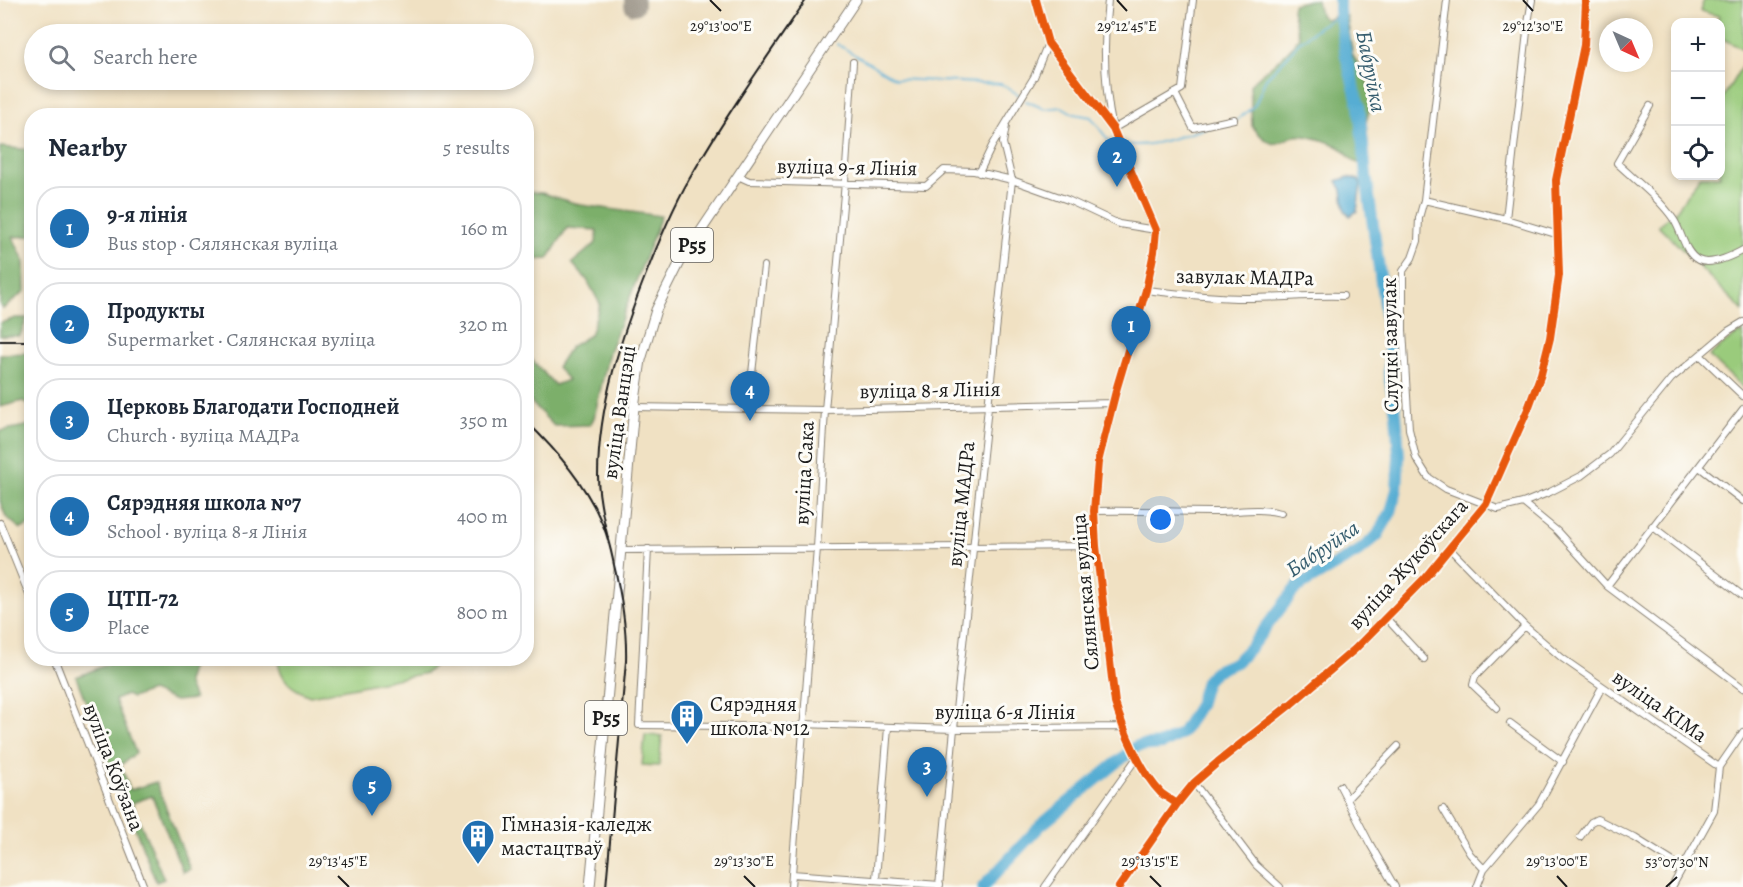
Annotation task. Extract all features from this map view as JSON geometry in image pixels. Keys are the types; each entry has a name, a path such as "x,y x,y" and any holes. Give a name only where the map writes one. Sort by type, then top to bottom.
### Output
{"main road":[{"name":"вуліца Ванцэці","path":"590,887 634,407 641,360 656,310 680,262 856,0"}],"street":[{"path":"1036,0 1048,43 1113,129"},
{"path":"1108,0 1105,56 1108,104 1113,129 1156,230"},
{"path":"1113,129 1182,89 1192,0"},
{"name":"Слуцкі завулак","path":"1447,0 1424,200 1419,218 1419,241 1412,258 1403,271 1404,350 1409,429 1416,458 1428,477 1446,489 1498,509 1523,503 1551,492 1581,476 1610,454 1671,379 1728,331 1743,322"},
{"path":"1506,219 1532,0"},
{"name":"вуліца Жукоўскага","path":"1119,887 1194,783 1355,649 1424,579 1486,504 1528,409 1551,338 1559,275 1556,180 1584,45 1586,0"},
{"name":"вуліца МАДРа","path":"980,172 992,146 1034,77 1048,43"},
{"name":"вуліца Сака","path":"791,887 817,548 825,410 853,62"},
{"path":"1175,93 1193,128 1234,119"},
{"path":"1650,106 1617,163 1654,197 1674,221 1688,250 1698,260 1711,261 1743,250"},
{"name":"вуліца МАДРа","path":"939,886 1012,180 1003,143 1006,126"},
{"name":"вуліца 9-я Лінія","path":"738,176 749,181 926,186 944,170 980,172 1012,180 1068,200 1119,224 1156,230"},
{"path":"1424,200 1506,219 1559,235"},
{"name":"Сялянская вуліца","path":"1156,230 1146,290 1098,462 1094,511 1114,703 1122,728 1160,792 1177,804"},
{"path":"748,409 764,266"},
{"name":"завулак МАДРа","path":"1146,290 1245,298 1301,295 1343,296"},
{"path":"1700,355 1743,396"},
{"name":"вуліца 8-я Лінія","path":"634,407 825,410 1113,404"},
{"path":"1607,586 1743,409"},
{"path":"1699,467 1743,501"},
{"path":"1523,503 1557,531 1607,586 1743,688"},
{"path":"1094,511 1217,512 1267,509 1281,513"},
{"path":"0,523 24,582"},
{"path":"1652,526 1743,597"},
{"path":"621,550 1096,546"},
{"name":"вуліца 6-я Лінія","path":"648,549 639,725 802,725 954,729 1122,728"},
{"name":"вуліца КІМа","path":"1450,549 1525,626 1562,658 1719,767 1714,811 1672,887"},
{"path":"1386,618 1424,659"},
{"path":"1497,708 1473,685 1475,677 1525,626"},
{"name":"вуліца Коўзана","path":"57,666 144,887"},
{"path":"1477,887 1484,869 1539,804 1602,687"},
{"path":"1510,723 1563,762"},
{"path":"876,879 888,727"},
{"path":"1719,767 1743,732"},
{"path":"1347,799 1398,746"},
{"path":"1045,887 1138,756"},
{"path":"1194,783 1256,865 1280,887"},
{"path":"1340,786 1395,887"},
{"path":"1443,809 1470,854 1484,869"},
{"path":"1580,837 1591,822 1597,819 1635,838 1683,868"},
{"path":"792,874 876,879 939,886"}],"green space":[{"path":"1317,0 1320,15 1325,19 1330,19 1339,11 1347,17 1353,56 1366,76 1372,101 1366,122 1369,158 1358,163 1341,148 1328,142 1297,136 1275,144 1262,137 1252,126 1250,85 1282,57 1299,37 1292,10 1293,4"},
{"path":"1704,0 1743,0 1743,49 1725,40 1725,18 1700,11"},
{"path":"1743,64 1743,311 1658,225 1675,212 1697,180 1725,180 1725,94"},
{"path":"0,147 24,149 24,236 13,237 24,261 24,292 3,309 0,305"},
{"path":"534,192 581,205 661,216 609,352 594,418 590,425 554,426 534,405 534,362 555,385 568,380 557,367 570,347 590,335 600,304 587,280 572,263 596,243 597,230 567,228 548,259 534,260"},
{"path":"24,318 20,336 0,336 0,323"},
{"path":"1743,332 1743,388 1709,356"},
{"path":"24,353 24,402 0,407 0,354"},
{"path":"24,426 24,528 21,529 6,517 0,501 0,431"},
{"path":"104,666 192,666 187,682 194,699 175,701 151,691 132,698 126,695 115,700 136,753 121,765 130,790 156,782 190,869 183,872 152,796 132,803 164,879 156,882 76,677"},
{"path":"279,666 433,666 426,673 310,696 288,683"},
{"path":"645,735 662,736 659,766 642,765"}],"water":[{"path":"1348,177 1359,180 1361,184 1357,211 1350,216 1345,211 1342,190 1337,181"}],"waterway":[{"name":"Бабруйка","path":"983,887 1041,825 1137,746 1162,744 1182,733 1199,705 1206,681 1215,671 1236,662 1250,648 1296,588 1359,551 1377,536 1391,512 1397,489 1399,456 1396,413 1389,374 1389,340 1366,175 1359,106 1346,56 1339,0"},
{"path":"1236,121 1255,105 1266,78 1298,43 1339,15"},
{"path":"837,44 896,79 1001,84 1021,96"},
{"path":"1026,101 1045,109 1062,107 1074,114 1091,117 1108,140 1116,144"},
{"path":"1123,144 1156,143 1210,127"}],"taxiway":[{"path":"634,0 634,5"}],"railway":[{"path":"608,538 598,484 602,423 613,370 638,294 663,232 687,183 734,106 806,0"},
{"path":"0,341 24,341"},
{"path":"534,429 568,467 587,493 609,543 622,601 626,661 606,887"}],"cycle path":[{"path":"1036,0 1048,43 1113,129 1156,230 1146,290 1117,387 1098,462 1094,511 1096,546 1115,703 1128,738 1146,774 1161,793 1177,804"},
{"path":"1119,887 1194,783 1355,649 1424,579 1486,504 1528,409 1541,374 1550,338 1559,275 1556,180 1584,45 1586,0"}],"place":[{"name":"Продукты","path":"1117,187"},
{"name":"9-я лінія","path":"1131,356"},
{"name":"Сярэдняя школа №7","path":"750,421"},
{"name":"Сярэдняя школа №12","path":"687,745"},
{"name":"Церковь Благодати Господней","path":"927,797"},
{"name":"ЦТП-72","path":"372,816"},
{"name":"Гімназія-каледж мастацтваў","path":"478,865"}]}
